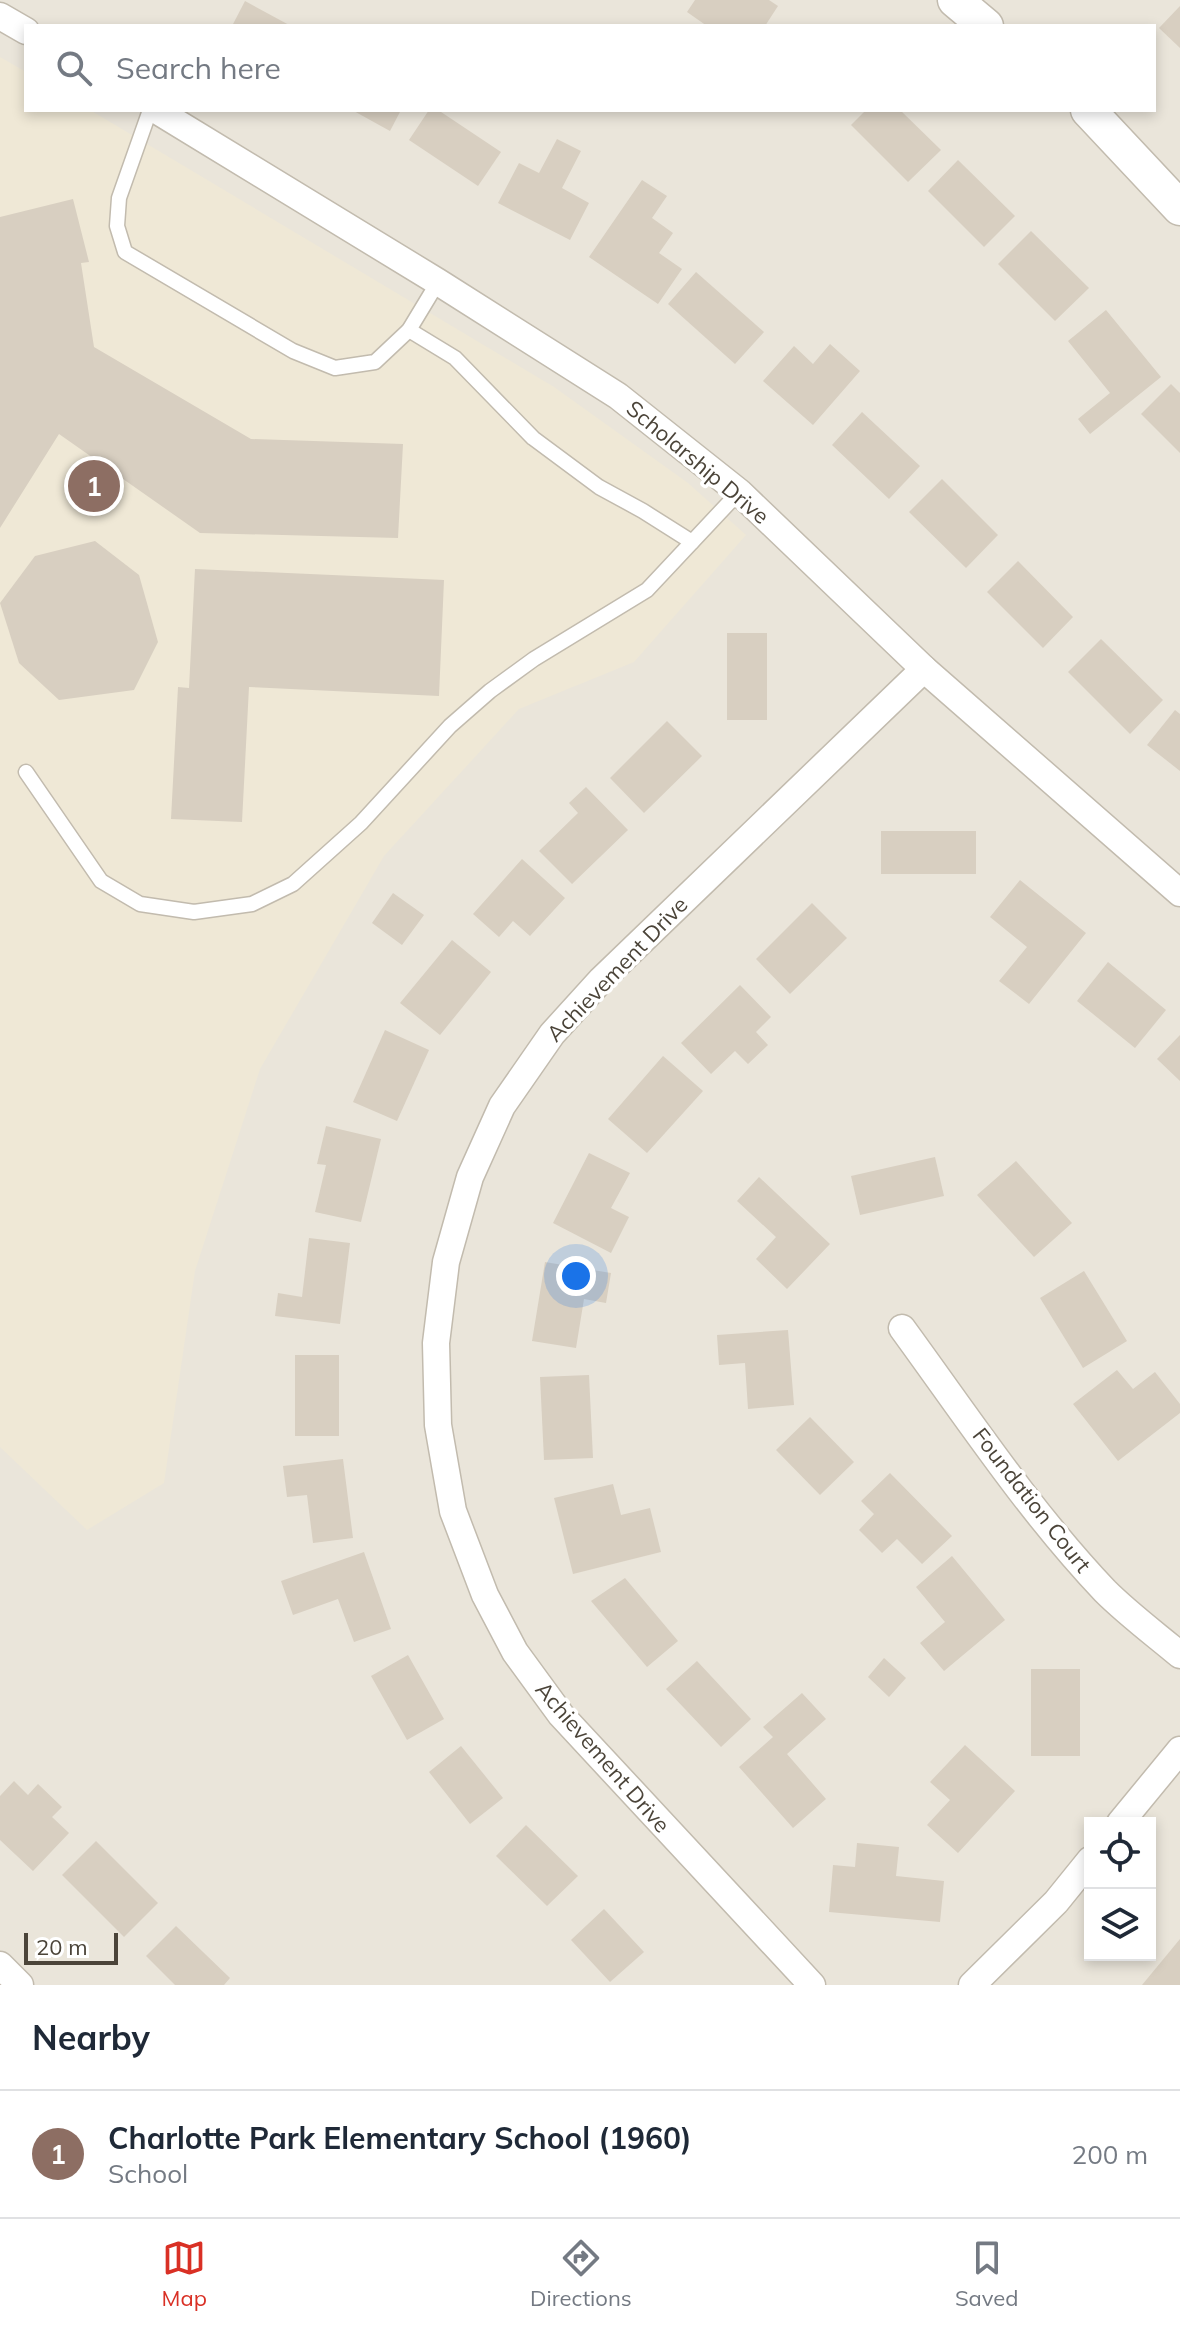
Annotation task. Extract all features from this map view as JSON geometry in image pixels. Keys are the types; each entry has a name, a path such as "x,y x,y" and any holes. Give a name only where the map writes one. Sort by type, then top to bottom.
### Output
{"street":[{"path":"955,0 984,24"},
{"path":"0,16 24,30"},
{"name":"Scholarship Drive","path":"159,112 618,396 739,492 924,669 1180,893"},
{"path":"1090,112 1180,208"},
{"name":"Achievement Drive","path":"812,1985 561,1715 515,1652 485,1595 453,1511 438,1425 436,1343 446,1262 470,1177 502,1106 552,1034 601,980 924,669"},
{"name":"Foundation Court","path":"902,1328 996,1458 1054,1531 1106,1592 1180,1655"},
{"path":"1125,1817 1180,1750"},
{"path":"972,1985 1056,1902 1084,1867"},
{"path":"0,1965 20,1985"}],"lane":[{"path":"149,112 119,198 117,226 125,252 293,351 335,368 375,362 409,330 438,282"},
{"path":"409,330 455,358 533,438 599,487 692,542"},
{"path":"26,772 101,881 140,904 194,912 252,904 293,884 361,823 450,726 490,691 534,659 647,590 739,492"}],"shaded area":[{"path":"0,0 1180,0 1180,1985 0,1985"},
{"path":"0,57 24,71 24,112 93,112 554,387 688,483 746,535 634,662 519,709 384,856 260,1069 195,1271 164,1483 87,1530 0,1447"}],"building":[{"path":"695,0 769,0 778,6 766,24 704,24 687,12"},
{"path":"245,1 287,24 233,24"},
{"path":"1180,6 1180,48 1159,28"},
{"path":"356,112 400,112 390,131"},
{"path":"428,112 441,112 501,152 478,186 409,140"},
{"path":"864,112 902,112 941,150 908,182 851,125"},
{"path":"557,139 581,151 562,188 589,203 570,240 498,203 519,163 539,173"},
{"path":"958,160 1015,216 984,247 928,191"},
{"path":"642,180 667,196 652,218 673,233 659,253 682,269 658,304 589,257"},
{"path":"73,199 89,262 81,263 94,347 251,439 403,444 398,538 200,533 59,434 0,528 0,217"},
{"path":"1031,231 1089,288 1055,321 998,264"},
{"path":"696,272 764,332 735,364 668,304"},
{"path":"1106,310 1161,377 1090,434 1078,419 1110,393 1068,341"},
{"path":"830,344 860,371 813,425 763,381 794,346 813,364"},
{"path":"1171,384 1180,393 1180,453 1141,414"},
{"path":"862,412 920,466 889,499 832,445"},
{"path":"942,479 998,535 966,568 909,512"},
{"path":"95,541 139,575 158,642 134,690 59,700 19,663 0,603 35,556"},
{"path":"1018,561 1073,617 1043,648 987,592"},
{"path":"195,569 444,580 439,696 249,687 242,822 171,819 178,687 189,688"},
{"path":"727,633 767,633 767,720 727,720"},
{"path":"1101,639 1163,700 1130,734 1068,672"},
{"path":"1175,710 1180,714 1180,771 1147,745"},
{"path":"667,721 702,756 644,813 610,778"},
{"path":"586,787 628,830 572,884 539,851 578,813 569,803"},
{"path":"881,831 976,831 976,874 881,874"},
{"path":"522,859 565,898 530,936 513,921 499,937 473,914"},
{"path":"1020,880 1086,933 1029,1004 999,981 1027,947 990,917"},
{"path":"393,893 424,915 402,945 372,923"},
{"path":"812,903 847,938 790,994 756,959"},
{"path":"452,940 491,972 440,1035 400,1003"},
{"path":"1108,962 1166,1010 1135,1048 1077,1001"},
{"path":"740,985 771,1017 756,1032 768,1045 748,1064 735,1051 711,1074 681,1043"},
{"path":"385,1030 429,1050 397,1121 353,1102"},
{"path":"1180,1035 1180,1081 1157,1059"},
{"path":"663,1056 703,1091 647,1153 608,1119"},
{"path":"326,1126 381,1139 361,1222 315,1212 326,1165 317,1164"},
{"path":"589,1153 630,1173 611,1208 629,1217 611,1253 553,1223"},
{"path":"935,1157 944,1196 860,1215 851,1176"},
{"path":"1016,1161 1072,1223 1034,1257 977,1195"},
{"path":"759,1177 830,1244 787,1289 756,1259 776,1237 737,1201"},
{"path":"309,1238 350,1243 340,1324 275,1316 278,1293 302,1297"},
{"path":"545,1262 611,1273 606,1303 584,1299 576,1348 532,1341"},
{"path":"1084,1271 1127,1341 1083,1368 1040,1298"},
{"path":"788,1330 794,1405 748,1409 745,1363 719,1365 717,1335"},
{"path":"295,1355 339,1355 339,1436 295,1436"},
{"path":"1117,1370 1133,1389 1155,1372 1180,1404 1180,1413 1118,1461 1073,1404"},
{"path":"589,1375 593,1458 544,1460 540,1377"},
{"path":"810,1417 854,1462 820,1495 776,1450"},
{"path":"343,1459 353,1538 313,1543 307,1495 287,1497 283,1466"},
{"path":"890,1473 952,1536 922,1564 897,1539 882,1553 859,1530 874,1514 861,1501"},
{"path":"613,1484 621,1515 650,1508 661,1552 573,1574 554,1498"},
{"path":"364,1552 391,1629 354,1642 338,1599 293,1615 281,1581"},
{"path":"952,1556 1005,1620 944,1671 920,1643 945,1622 916,1587"},
{"path":"625,1578 678,1641 647,1667 591,1601"},
{"path":"408,1655 444,1719 407,1740 371,1676"},
{"path":"884,1658 906,1678 889,1697 868,1677"},
{"path":"697,1661 751,1719 721,1747 666,1689"},
{"path":"1031,1669 1080,1669 1080,1756 1031,1756"},
{"path":"802,1693 826,1719 787,1754 826,1799 793,1828 739,1767 773,1737 763,1727"},
{"path":"965,1745 1015,1791 958,1853 927,1825 950,1800 930,1782"},
{"path":"461,1746 503,1798 470,1824 429,1772"},
{"path":"14,1781 28,1795 38,1784 62,1807 52,1817 69,1833 33,1871 0,1840 0,1796"},
{"path":"526,1825 578,1876 547,1906 496,1856"},
{"path":"96,1841 158,1903 124,1937 62,1875"},
{"path":"857,1843 899,1847 896,1876 944,1881 940,1922 829,1912 833,1865 855,1867"},
{"path":"604,1909 644,1952 610,1982 571,1940"},
{"path":"176,1926 230,1978 224,1985 175,1985 146,1956"},
{"path":"1180,1939 1180,1985 1142,1985"}],"place":[{"name":"Charlotte Park Elementary School (1960)","path":"94,486"}]}
